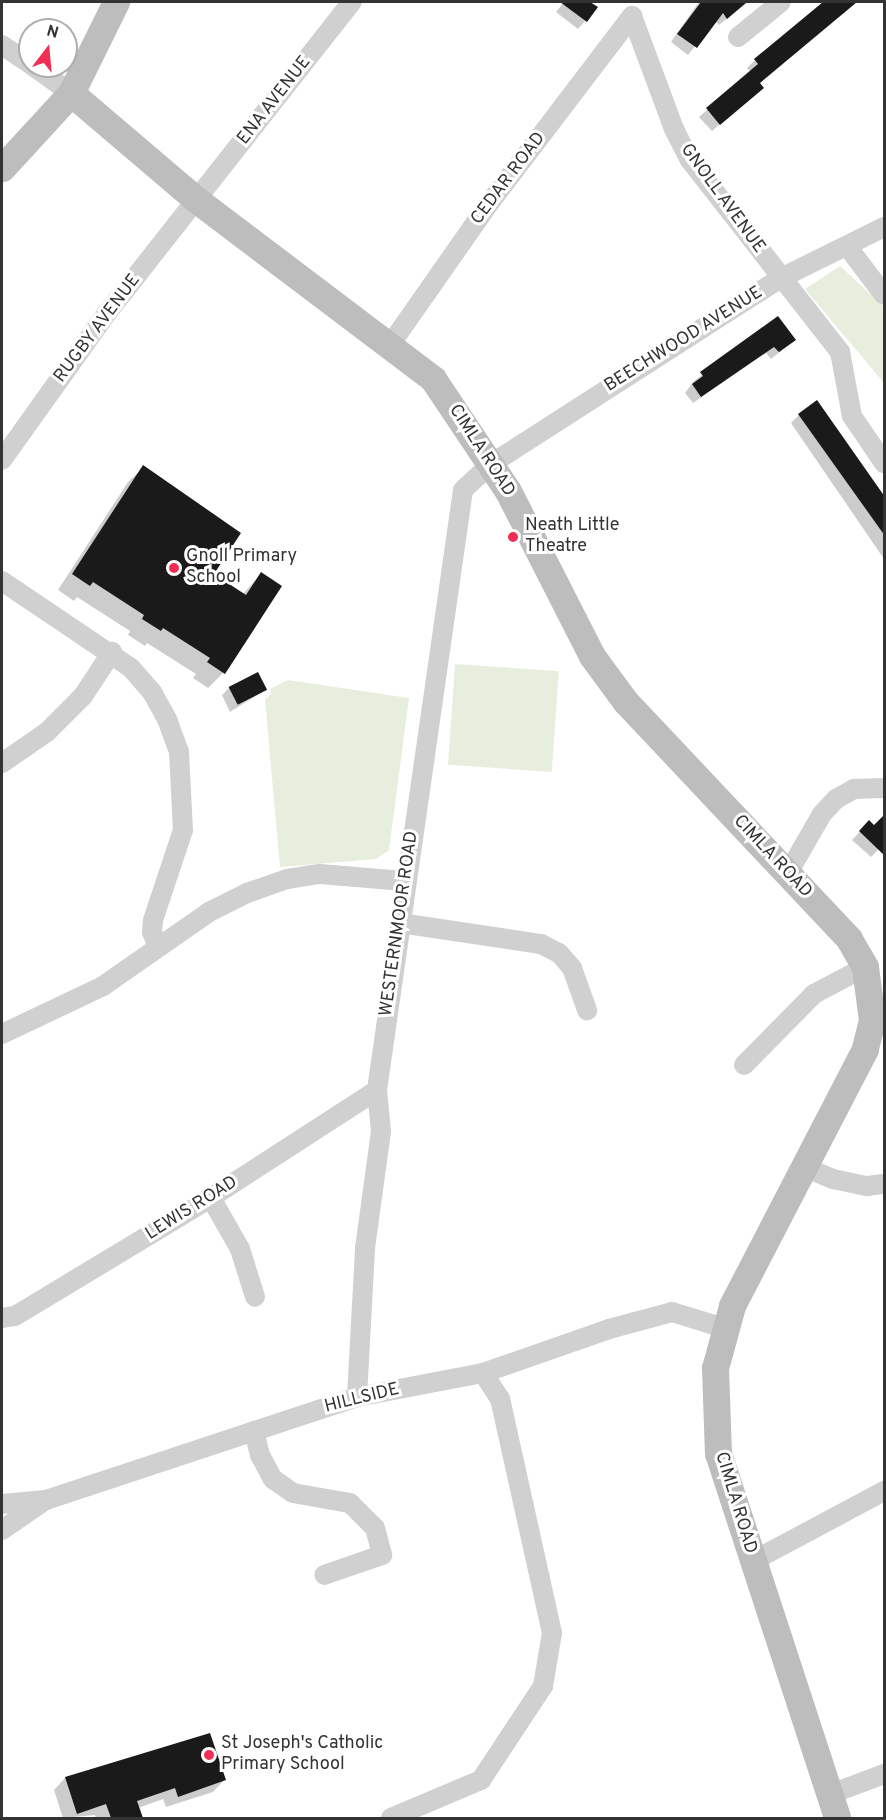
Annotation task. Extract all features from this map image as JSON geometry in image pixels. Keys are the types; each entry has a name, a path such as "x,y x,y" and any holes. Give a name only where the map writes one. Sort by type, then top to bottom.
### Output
{"main road":[{"path":"2,168 71,93 116,2"},
{"name":"CIMLA ROAD","path":"71,93 198,201 433,379 491,464 592,656 625,701 849,939 864,967 872,1020 865,1049 802,1166 724,1328 715,1368 718,1453 834,1806"}],"street":[{"name":"ENA AVENUE","path":"198,201 352,2"},
{"path":"738,37 781,2"},
{"name":"GNOLL AVENUE","path":"632,16 674,129 690,160 840,352 852,416 885,463"},
{"name":"CEDAR ROAD","path":"390,345 491,201 632,16"},
{"path":"2,45 18,56"},
{"path":"50,78 71,93"},
{"name":"RUGBY AVENUE","path":"2,460 107,313 198,201"},
{"name":"BEECHWOOD AVENUE","path":"491,464 781,279 885,227"},
{"path":"847,246 885,295"},
{"name":"WESTERNMOOR ROAD","path":"357,1397 365,1248 381,1131 377,1090 404,881 463,490 491,464"},
{"path":"2,581 112,652 152,692 179,752 183,830 153,920 152,932 158,947"},
{"path":"2,763 47,732 83,696 112,652"},
{"path":"788,873 822,814 836,799 854,789 885,788"},
{"path":"2,1034 103,986 209,912 247,892 287,879 320,874 404,881"},
{"path":"400,923 542,944 559,953 572,968 587,1010"},
{"path":"744,1065 814,994 864,967"},
{"name":"LEWIS ROAD","path":"2,1318 15,1316 211,1198 377,1090"},
{"path":"802,1166 833,1179 867,1186 885,1184"},
{"path":"211,1198 240,1249 255,1297"},
{"name":"HILLSIDE","path":"2,1504 46,1500 357,1397 483,1373 609,1329 672,1312 724,1328"},
{"path":"391,1818 481,1780 543,1686 552,1633 500,1399 483,1373"},
{"path":"254,1431 260,1455 273,1479 293,1493 350,1503 375,1528 382,1555 324,1575"},
{"path":"753,1561 885,1491"},
{"path":"2,1530 46,1500"},
{"path":"834,1806 885,1774"}],"green space":[{"path":"840,266 884,307 884,383 805,289"},
{"path":"455,664 559,671 552,772 448,765"},
{"path":"288,680 409,698 389,850 376,859 280,867 265,700 271,694 270,689"}],"building":[{"path":"560,2 590,2 598,7 587,22"},
{"path":"701,2 747,2 727,19 723,13 697,48 677,34"},
{"path":"823,2 857,2 760,83 764,88 720,125 706,108 758,64 754,59"},
{"path":"778,316 796,340 779,352 774,347 701,397 692,384 703,376 700,372"},
{"path":"817,400 885,497 885,536 798,414"},
{"path":"143,465 241,533 214,574 246,595 261,572 282,586 225,674 207,662 210,658 163,628 161,631 142,619 144,615 93,582 90,586 72,574"},
{"path":"258,672 267,690 238,705 229,687"},
{"path":"885,814 885,856 859,831 869,820 874,825"},
{"path":"210,1733 226,1780 178,1797 175,1788 137,1801 143,1818 111,1818 106,1804 77,1814 65,1777"}],"place":[{"name":"Neath Little Theatre","path":"513,537"},
{"name":"Gnoll Primary School","path":"174,568"},
{"name":"St Joseph's Catholic Primary School","path":"209,1755"}]}
